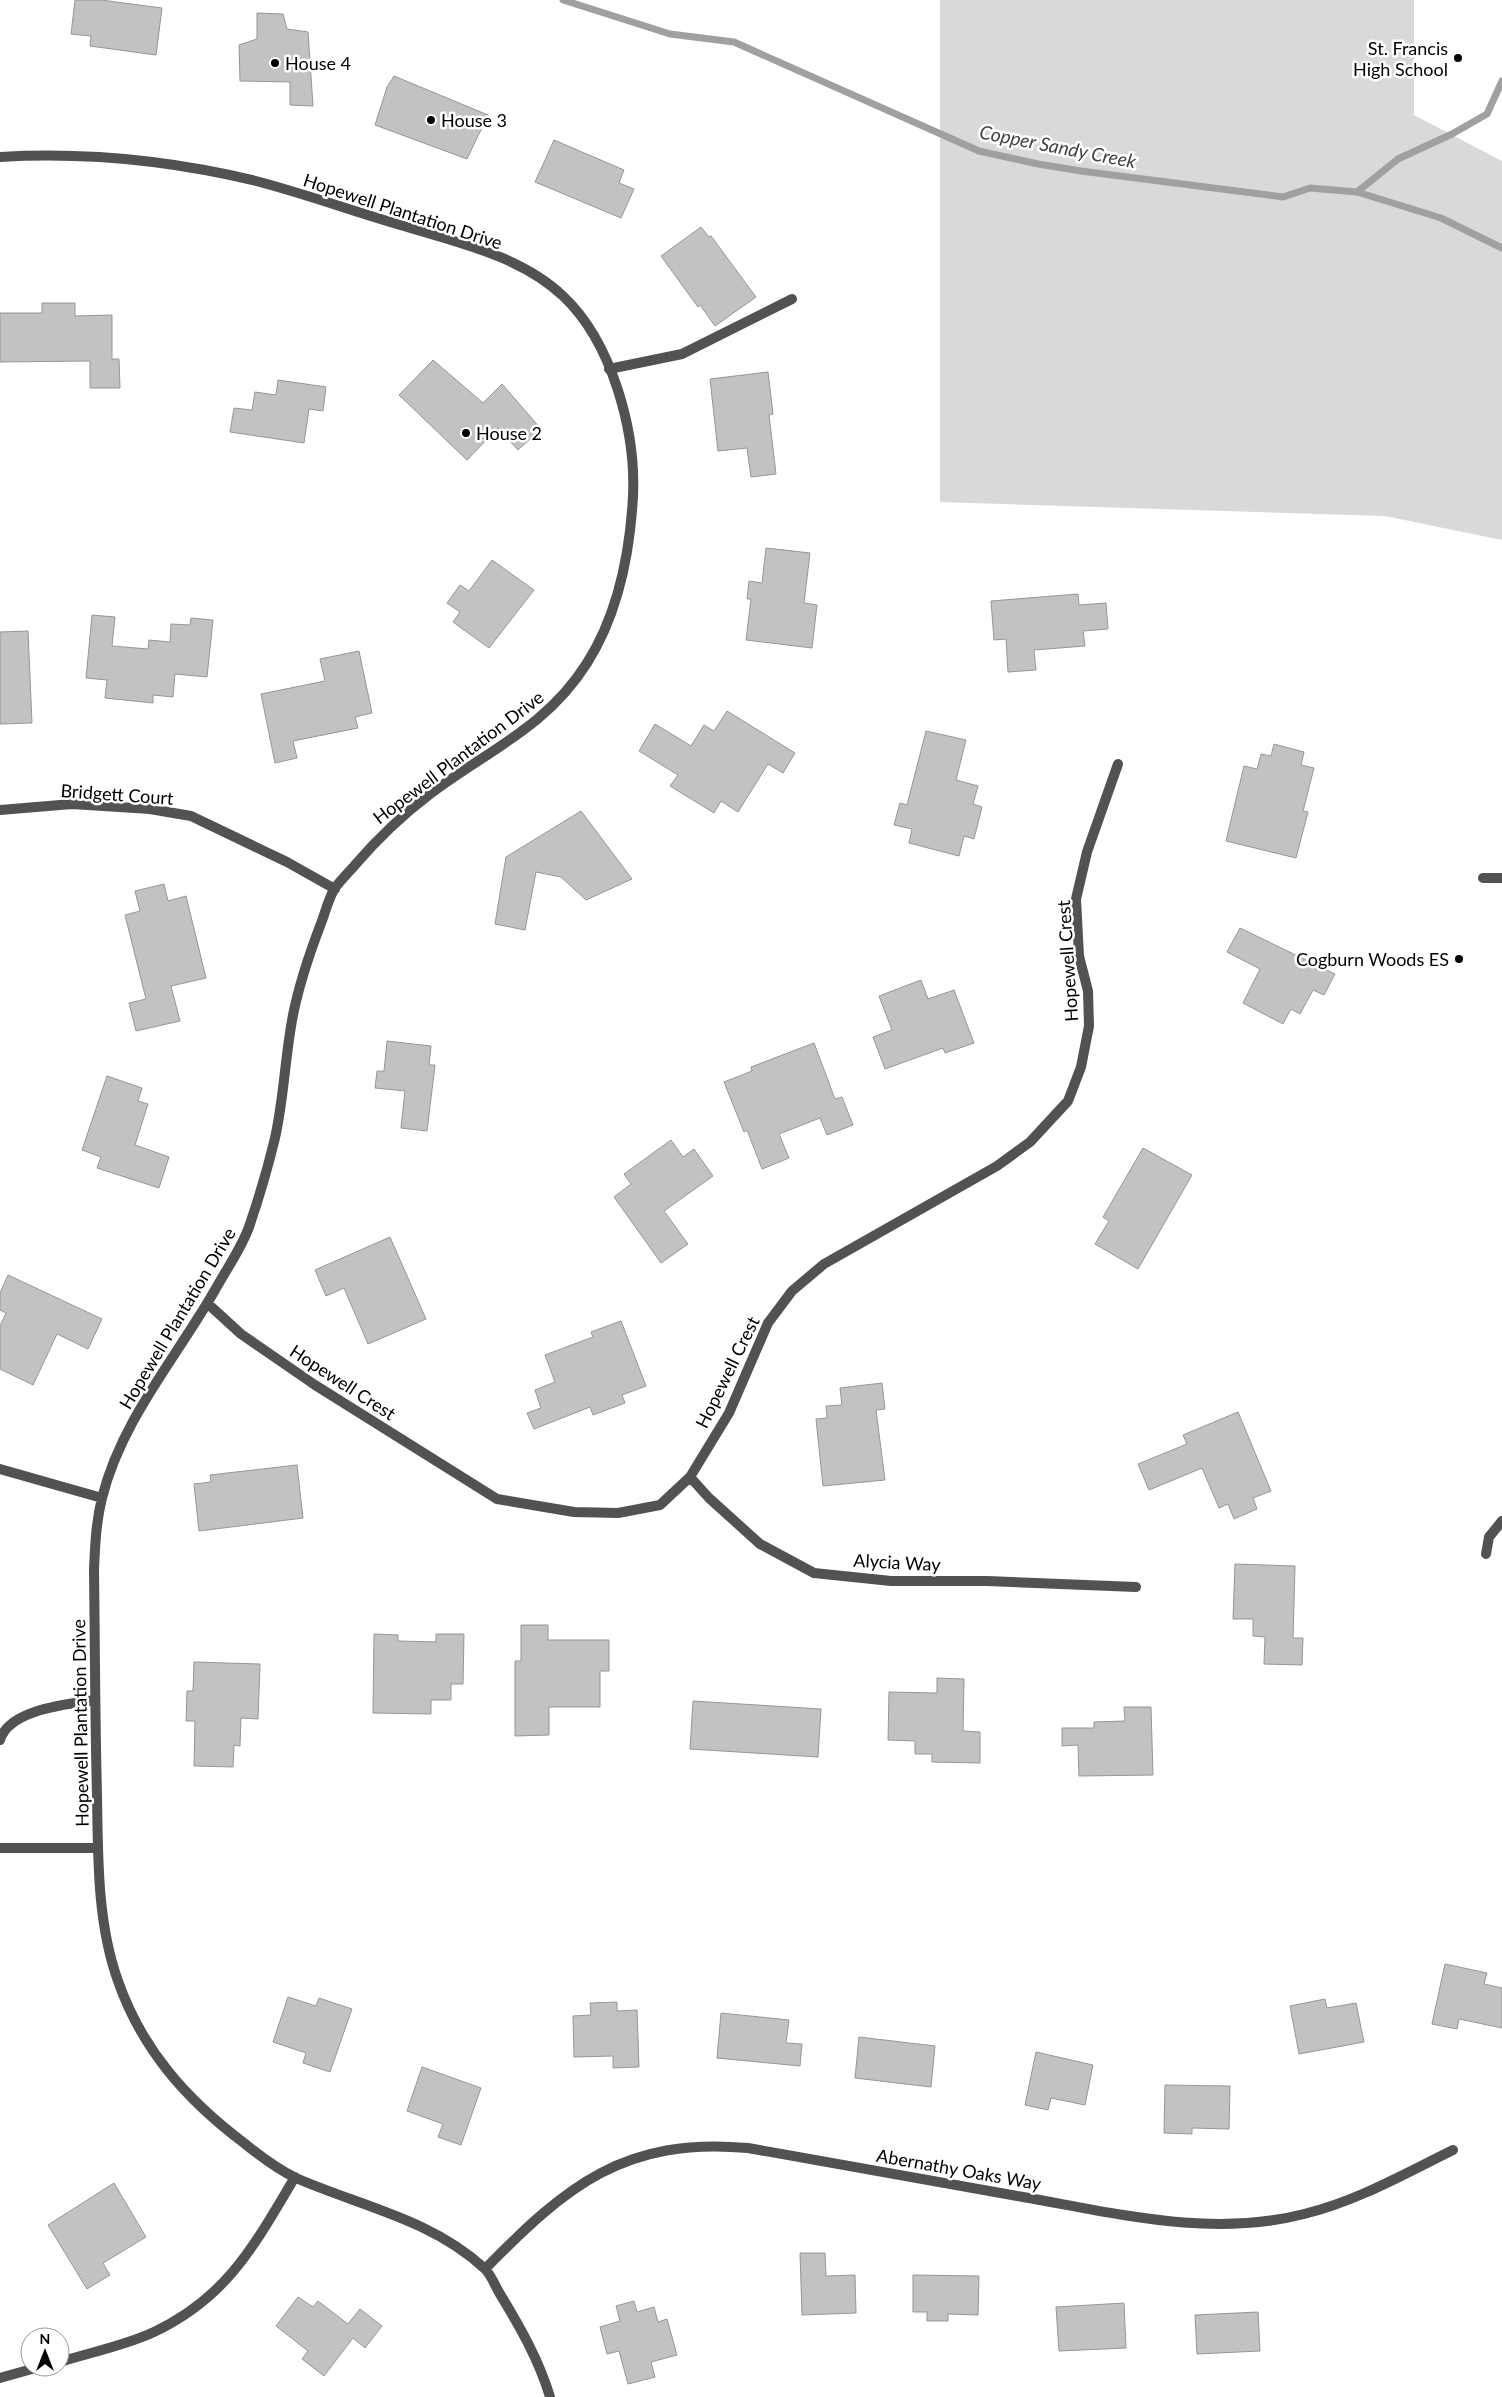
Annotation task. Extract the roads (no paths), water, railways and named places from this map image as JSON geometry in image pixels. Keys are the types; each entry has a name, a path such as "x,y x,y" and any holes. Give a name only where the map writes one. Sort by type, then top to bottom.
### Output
{"street":[{"name":"Hopewell Plantation Drive","path":"0,158 100,157 162,164 246,179 489,252 530,272 564,296 590,329 609,368 621,401 630,440 633,480 631,520 622,576 609,621 589,661 563,696 540,718 483,760 435,791 386,828 335,889 311,948 293,1014 275,1137 248,1232 207,1304 129,1430 112,1468 102,1498 95,1540 95,1700 98,1848 108,1948 130,2012 164,2070 213,2120 264,2158 295,2177 354,2198 432,2230 485,2269 516,2320 543,2373 550,2397"},
{"path":"609,368 682,354 792,300"},
{"name":"Hopewell Crest","path":"207,1304 241,1334 315,1385 497,1499 574,1512 618,1513 660,1506 690,1477 728,1413 768,1323 792,1292 824,1264 997,1166 1048,1126 1068,1102 1081,1067 1089,1026 1088,991 1079,956 1076,900 1087,852 1118,764"},
{"name":"Bridgett Court","path":"0,810 72,804 150,809 191,816 287,862 335,889"},
{"path":"1482,878 1502,878"},
{"path":"0,1469 102,1498"},
{"name":"Alycia Way","path":"690,1477 709,1498 760,1544 814,1573 891,1581 988,1581 1136,1587"},
{"path":"1486,1554 1489,1537 1502,1520"},
{"path":"0,1740 2,1735 17,1720 42,1709 95,1700"},
{"path":"0,1848 98,1848"},
{"name":"Abernathy Oaks Way","path":"485,2269 530,2223 584,2182 645,2154 678,2147 712,2145 748,2148 1136,2217 1203,2224 1271,2220 1304,2214 1367,2193 1452,2150"},
{"path":"70,2359 124,2344 154,2332 208,2299 252,2250 295,2177"},
{"path":"0,2378 20,2372"}],"waterway":[{"name":"Copper Sandy Creek","path":"563,0 670,34 734,42 979,151 1081,171 1283,197 1310,188 1357,192 1441,218 1502,248"},
{"path":"1357,192 1398,159 1452,134 1487,114 1502,81"}],"place":[{"name":"St. Francis High School","path":"1458,58"},
{"name":"House 4","path":"275,63"},
{"name":"House 3","path":"431,120"},
{"name":"House 2","path":"466,433"},
{"name":"Cogburn Woods ES","path":"1459,959"}]}
